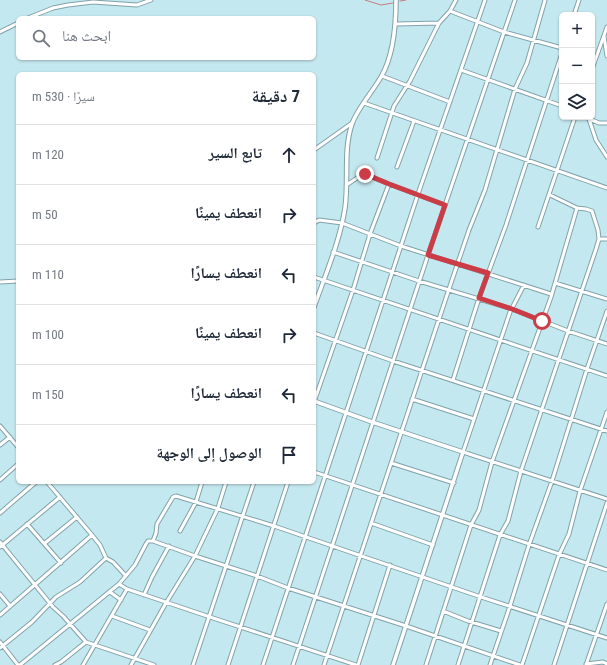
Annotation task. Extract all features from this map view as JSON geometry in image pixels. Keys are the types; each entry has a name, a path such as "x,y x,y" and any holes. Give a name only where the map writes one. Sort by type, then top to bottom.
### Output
{"street":[{"path":"33,16 53,8 68,5 93,2 137,5 151,0"},
{"path":"316,301 342,223 348,184 348,138 352,122 382,76 387,63 396,24 396,0"},
{"path":"451,0 453,4"},
{"path":"377,158 398,98 407,86 439,23 450,11 456,0"},
{"path":"263,665 418,194 485,0"},
{"path":"293,665 372,422 515,0"},
{"path":"324,665 422,369 498,149 515,89 527,63 546,0"},
{"path":"575,12 578,0"},
{"path":"450,11 504,32 559,47"},
{"path":"396,24 439,23"},
{"path":"0,32 16,24"},
{"path":"595,60 607,27"},
{"path":"604,35 607,56"},
{"path":"454,380 479,298 506,225 559,62"},
{"path":"461,70 559,105"},
{"path":"382,76 450,102"},
{"path":"364,103 607,188"},
{"path":"397,168 414,120"},
{"path":"538,227 574,120"},
{"path":"588,120 596,140 607,157"},
{"path":"593,120 607,123"},
{"path":"316,149 352,122"},
{"path":"348,184 363,174 445,205"},
{"path":"316,395 353,290 370,234 389,184"},
{"path":"458,665 500,535 512,510 522,471 558,360 593,261 599,239 598,230 592,211 577,208 550,194"},
{"path":"426,665 471,525 479,510 492,462 555,283 577,208"},
{"path":"316,222 319,220 342,223 401,246 551,294"},
{"path":"599,239 607,238"},
{"path":"333,252 420,281 512,309 568,331 607,344"},
{"path":"316,278 607,376"},
{"path":"0,282 16,282"},
{"path":"555,283 607,299"},
{"path":"393,665 501,340 512,309 524,285"},
{"path":"490,665 529,544 552,482 570,419 607,311"},
{"path":"316,334 393,361 422,369 542,410 607,430"},
{"path":"412,399 474,419"},
{"path":"316,402 372,422 607,499"},
{"path":"0,642 1,647 19,665 119,584 135,565 148,541 153,541 288,588 344,605 464,647 521,665 559,555 569,534 580,491 607,412"},
{"path":"0,426 16,444"},
{"path":"0,445 10,437"},
{"path":"391,463 454,483"},
{"path":"0,480 16,466"},
{"path":"316,473 607,570"},
{"path":"0,513 34,484"},
{"path":"49,484 100,545 106,558 113,562 126,576"},
{"path":"180,531 196,502 201,484"},
{"path":"131,665 166,602 195,556 218,508 225,484"},
{"path":"193,665 253,484"},
{"path":"228,665 287,484"},
{"path":"153,541 158,524 175,496 274,526 480,597 607,638"},
{"path":"60,497 1,545 36,584 50,603 86,642 154,665"},
{"path":"554,665 607,503"},
{"path":"45,543 77,517"},
{"path":"28,524 61,563"},
{"path":"371,524 433,545"},
{"path":"0,615 92,535"},
{"path":"144,595 169,546"},
{"path":"1,647 32,622 50,603 66,590 80,582 106,558"},
{"path":"119,584 144,595 357,665 390,566"},
{"path":"83,665 127,588"},
{"path":"110,592 121,600"},
{"path":"0,594 10,606"},
{"path":"586,665 607,604"},
{"path":"443,611 501,631"},
{"path":"112,616 150,630"},
{"path":"55,665 86,642"},
{"path":"586,665 602,662 607,664"}],"waterway":[{"path":"365,0 381,5 393,3"},
{"path":"400,1 406,0"}],"route":[{"path":"365,174 445,205 428,255 488,273 479,298 542,321"}]}
